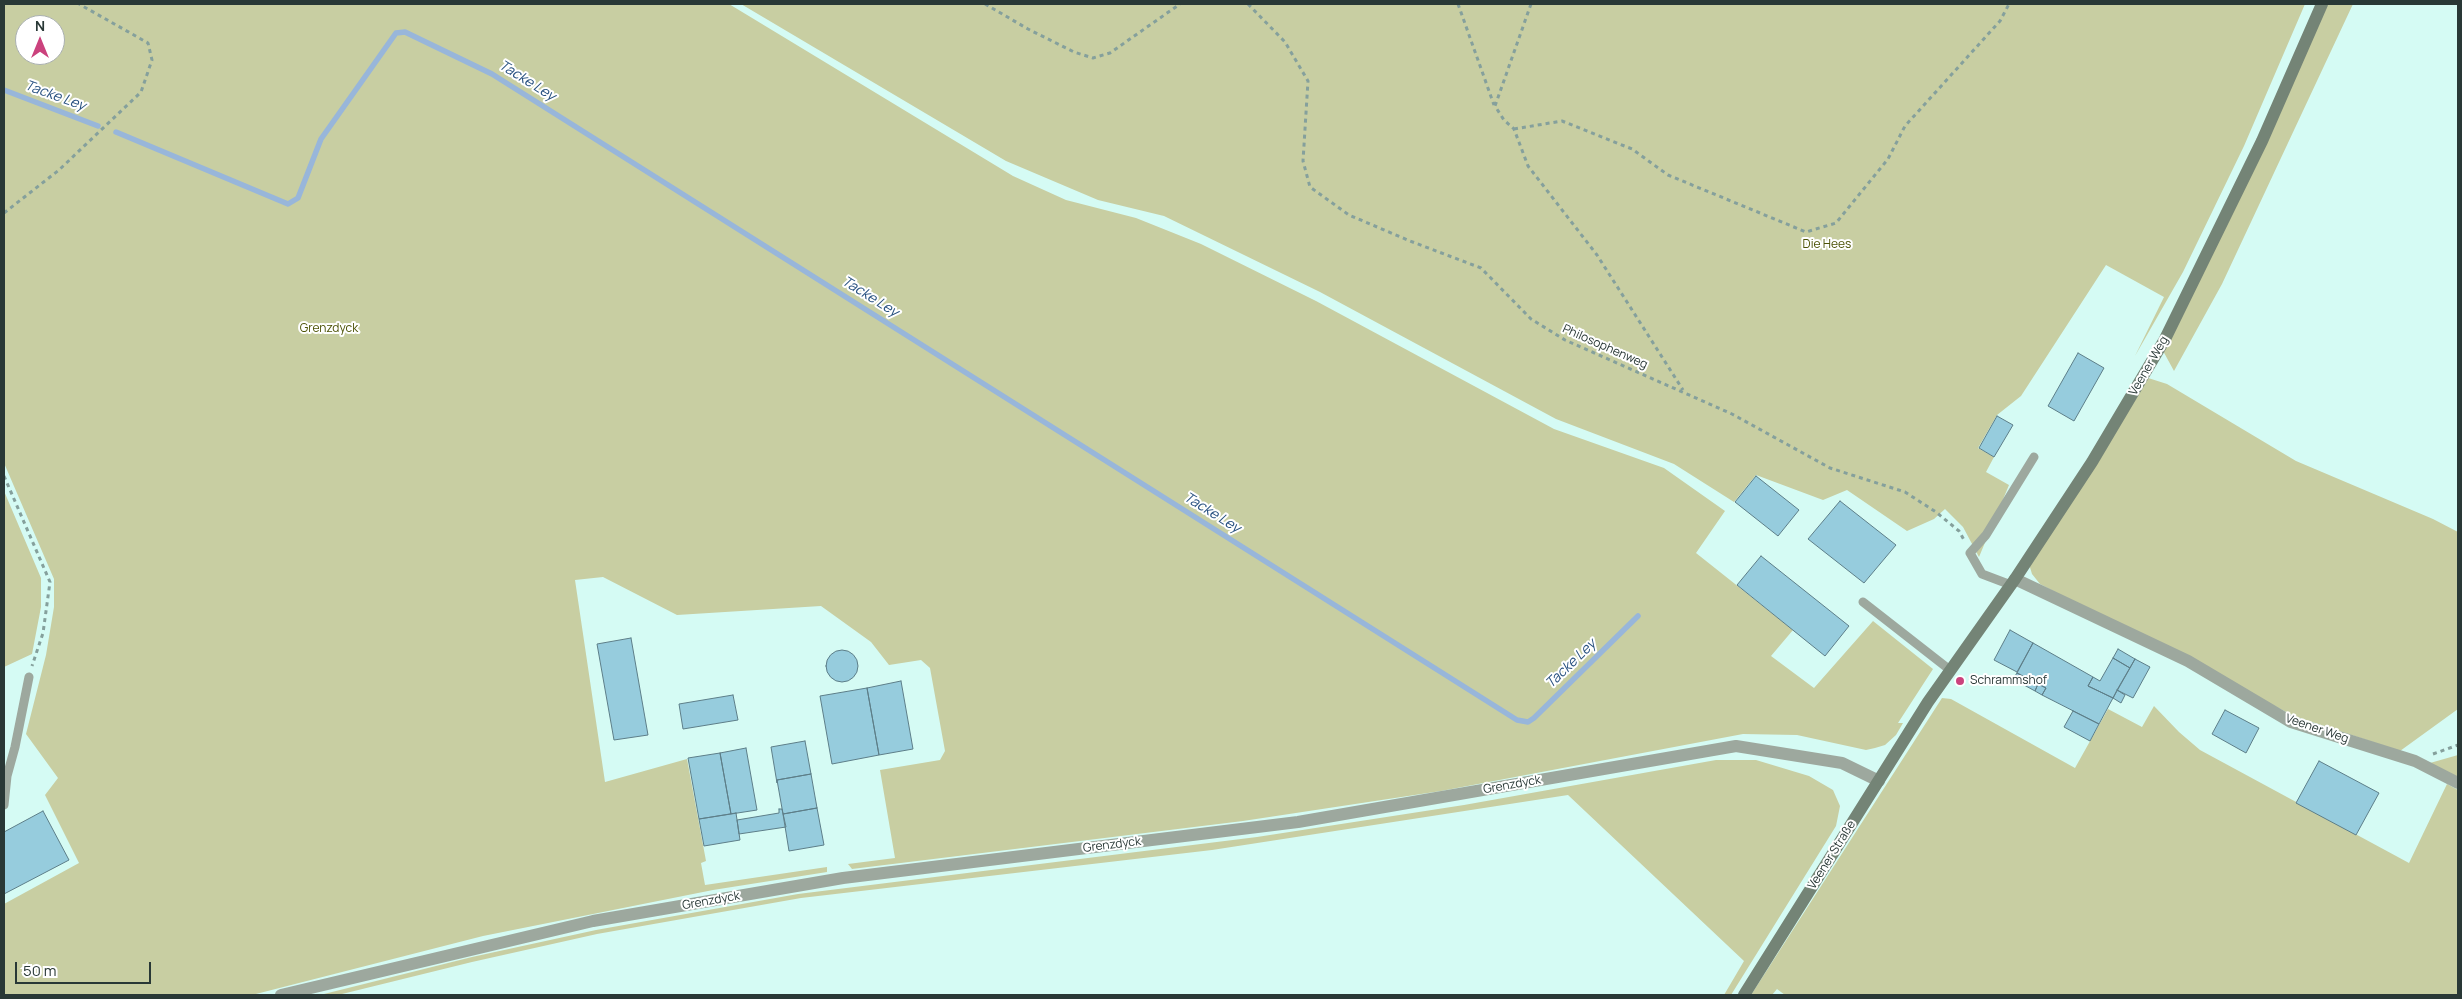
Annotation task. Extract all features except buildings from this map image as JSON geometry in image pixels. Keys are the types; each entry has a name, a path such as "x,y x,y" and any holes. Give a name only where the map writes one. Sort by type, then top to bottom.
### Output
{"main road":[{"name":"Veener Weg","path":"1920,715 1950,670 2016,582 2092,462 2165,339 2262,141 2322,4"},
{"name":"Veener Straße","path":"1744,995 1920,715"}],"street":[{"name":"Veener Weg","path":"2016,582 2188,661 2291,722 2415,761 2458,783"},
{"name":"Grenzdyck","path":"281,995 384,969 593,921 843,878 1298,822 1736,746 1842,763 1879,781"}],"lane":[{"path":"2016,582 1982,574 1970,553 1986,535 2034,457"},
{"path":"1863,602 1950,670"},
{"path":"4,805 7,776 16,746 29,677"}],"path":[{"path":"4,213 59,170 141,92 152,60 148,43 79,4"},
{"path":"985,4 1028,29 1074,52 1093,58 1110,53 1180,4"},
{"name":"Philosophenweg","path":"1248,4 1285,42 1308,81 1303,162 1310,187 1349,215 1481,268 1532,320 1565,340 1732,414 1830,468 1905,492 1936,512 1959,531 1970,553"},
{"path":"1458,4 1495,106 1504,120 1514,129 1528,166 1596,255 1683,391"},
{"path":"1495,106 1531,4"},
{"path":"1514,129 1562,121 1632,149 1668,175 1806,232 1836,224 1888,159 1905,126 2000,21 2009,4"},
{"path":"4,476 50,582 44,632 29,677"}],"green space":[{"name":"Grenzdyck","path":"4,4 729,4 1013,176 1066,200 1136,218 1201,244 1316,301 1554,429 1664,468 1725,511 1696,553 1793,630 1771,656 1814,688 1873,621 1933,669 1898,723 1903,723 1896,735 1885,745 1866,750 1797,735 1743,734 1441,791 1243,821 852,869 848,864 895,858 880,770 940,760 945,751 930,668 921,660 889,665 871,642 821,606 677,615 603,577 575,580 605,782 687,759 706,861 701,863 705,885 827,867 827,872 713,890 483,936 252,995 4,995 4,904 79,863 45,795 58,778 26,734 46,655 54,607 54,579 4,463"},
{"name":"Die Hees","path":"741,4 2305,4 2244,146 2183,272 2135,356 2164,297 2106,265 2021,396 1997,415 1978,448 1994,457 1986,472 2009,485 1979,557 1963,527 1945,509 1934,519 1907,531 1847,490 1823,500 1756,475 1734,502 1674,464 1556,419 1320,292 1164,216 1098,200 1006,161"},
{"path":"2323,4 2353,4 2222,284 2174,371 2162,349"},
{"path":"2145,377 2167,384 2296,461 2433,519 2458,532 2458,709 2400,751 2294,716 2040,584 2032,574 2029,564"},
{"path":"4,491 41,578 41,607 32,654 4,667"},
{"path":"1942,698 1951,699 2075,768 2108,709 2142,727 2154,706 2179,732 2200,750 2409,863 2447,784 2458,790 2458,995 1785,995 1777,989 1772,995 1751,995"},
{"path":"2458,755 2458,778 2430,763"},
{"path":"1716,760 1756,760 1809,776 1833,790 1840,806 1836,826 1731,995 1724,995 1744,961 1568,795 1212,850 801,898 597,934 338,995 320,995 472,957 596,930 798,894 1257,837 1464,805"}],"waterway":[{"name":"Tacke Ley","path":"116,132 288,204 298,198 321,139 396,33 405,32 492,74 1517,720 1528,722 1534,718 1638,616"},
{"name":"Tacke Ley","path":"4,90 98,126"}],"place":[{"name":"Schrammshof","path":"1960,681"}]}
